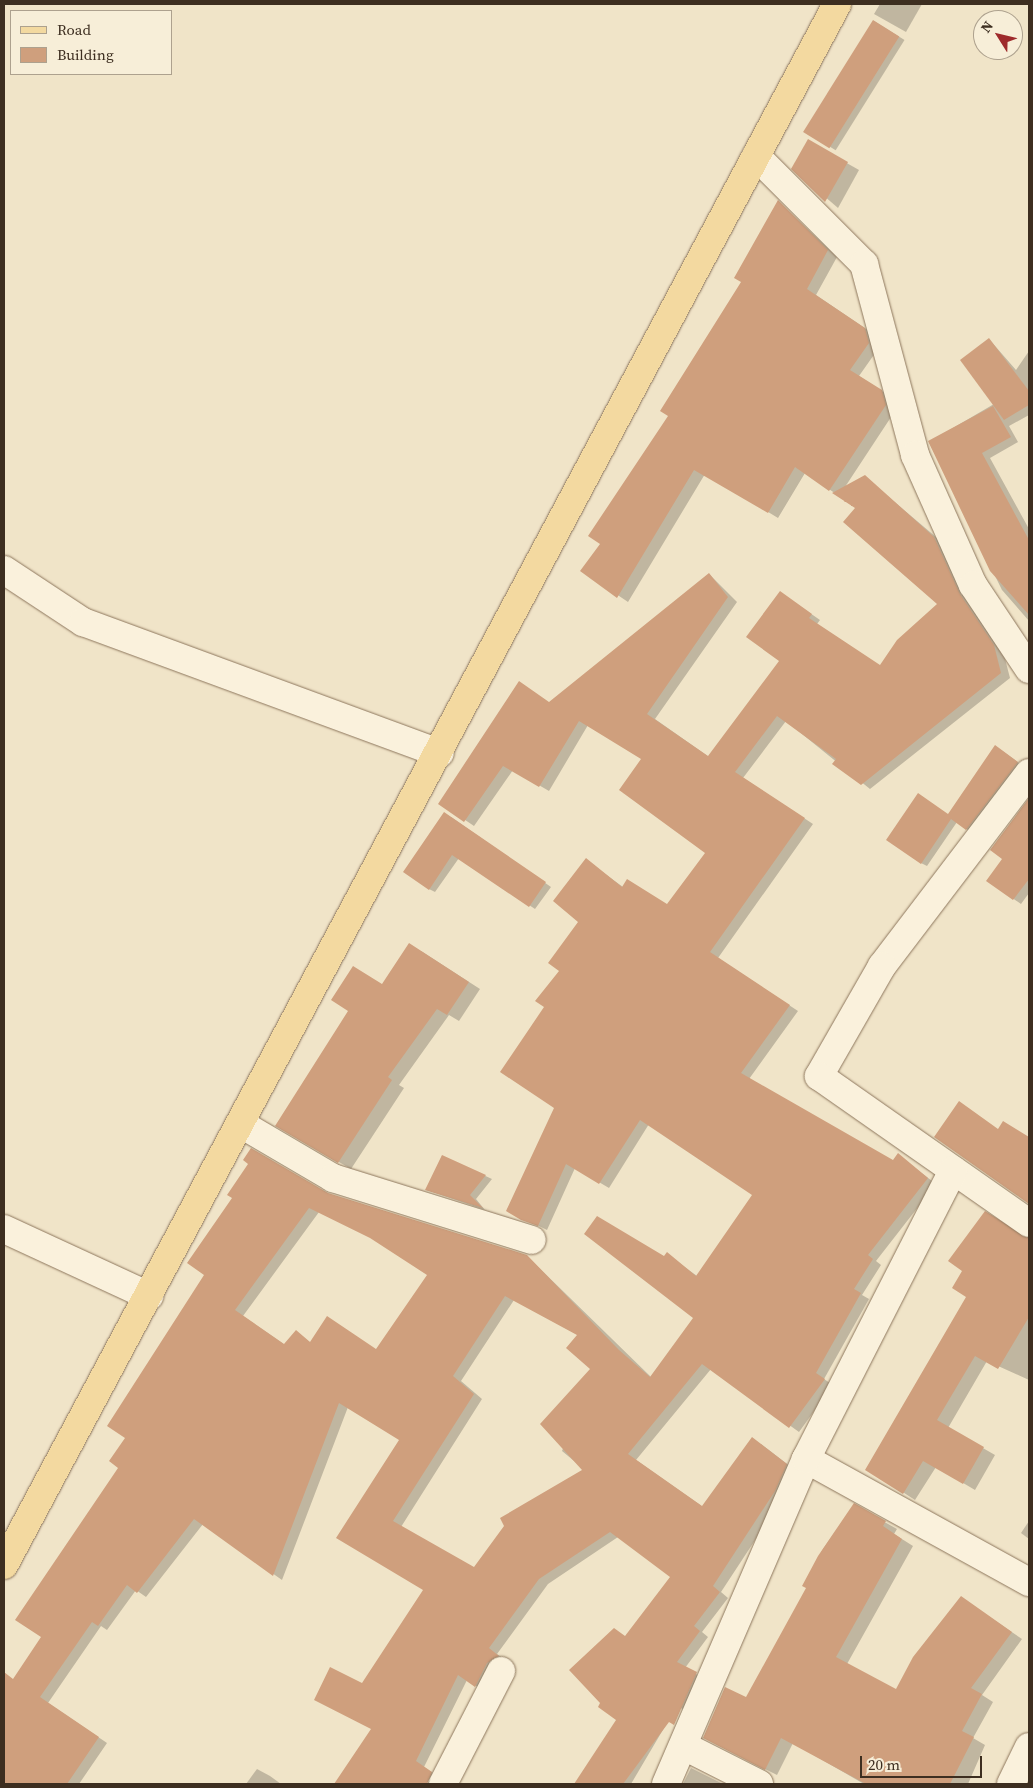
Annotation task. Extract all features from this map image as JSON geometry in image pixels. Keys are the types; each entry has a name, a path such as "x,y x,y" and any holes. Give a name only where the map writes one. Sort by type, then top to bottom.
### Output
{"main road":[{"path":"4,1565 440,753 837,4"}],"street":[{"path":"756,156 864,264 915,456 973,585 1029,669"},
{"path":"4,570 83,622 440,753"},
{"path":"1029,773 882,966 819,1076 1029,1222"},
{"path":"241,1124 333,1178 532,1240"},
{"path":"666,1784 686,1747 806,1459 953,1170"},
{"path":"4,1229 149,1296"},
{"path":"806,1459 1029,1582"},
{"path":"443,1784 501,1671"},
{"path":"686,1747 758,1784"},
{"path":"1011,1784 1029,1747"}],"building":[{"path":"873,20 899,36 829,148 803,132"},
{"path":"808,139 848,162 825,202 791,169"},
{"path":"778,200 828,250 807,289 865,328 869,343 850,370 882,390 886,405 829,491 795,467 768,513 694,470 617,598 580,571 600,544 588,536 668,416 660,411 741,282 734,278"},
{"path":"989,338 1029,391 1029,405 1004,420 960,360"},
{"path":"993,406 1011,437 982,453 1029,540 1029,615 990,571 928,441"},
{"path":"865,475 934,537 960,594 994,645 1001,673 861,785 832,764 836,759 777,716 735,772 805,818 710,952 790,1005 741,1073 893,1160 898,1153 928,1178 868,1255 873,1259 854,1289 861,1293 816,1373 825,1379 789,1428 702,1364 628,1454 702,1506 752,1437 787,1464 775,1491 713,1586 720,1592 694,1626 700,1631 677,1662 697,1672 674,1725 669,1722 623,1784 574,1784 616,1720 598,1707 600,1703 569,1670 614,1628 625,1636 670,1577 610,1532 539,1579 489,1648 499,1656 487,1663 475,1687 458,1675 416,1761 432,1772 427,1784 334,1784 371,1729 314,1700 330,1667 362,1683 423,1590 336,1538 399,1440 339,1403 273,1576 194,1519 137,1593 127,1585 98,1626 92,1622 40,1697 99,1737 67,1784 4,1784 4,1672 13,1679 41,1637 15,1620 118,1468 109,1461 125,1438 107,1426 204,1275 187,1263 232,1198 227,1195 248,1164 243,1160 251,1148 328,1193 527,1255 619,1350 650,1377 693,1318 584,1234 597,1216 664,1256 667,1252 696,1276 752,1195 640,1120 599,1184 566,1164 538,1226 521,1220 506,1211 554,1108 500,1072 544,1007 535,1001 559,971 548,963 578,922 553,901 586,858 622,887 627,879 667,904 705,853 619,790 641,759 579,721 539,787 503,766 464,822 438,804 519,681 549,702 709,573 728,597 647,714 708,756 779,661 746,637 780,591 812,614 809,618 880,665 897,640 937,604 843,522 855,508 832,493","holes":["309,1208 370,1238 427,1275 376,1349 327,1316 310,1342 296,1330 284,1344 235,1310","505,1296 577,1335 566,1348 590,1369 540,1424 582,1470 500,1518 504,1526 474,1567 393,1521 474,1394 453,1376"]},
{"path":"995,745 1018,762 966,830 951,819 921,864 886,840 918,793 948,814"},
{"path":"1029,798 1029,879 1013,900 986,881 1002,859 990,850"},
{"path":"444,812 546,882 529,907 452,855 429,890 403,872"},
{"path":"409,943 469,982 447,1015 437,1009 388,1077 392,1080 338,1163 275,1126 348,1011 331,1000 353,966 382,984"},
{"path":"959,1101 998,1129 1003,1121 1029,1137 1029,1204 934,1137"},
{"path":"442,1155 486,1175 470,1195 483,1208 425,1190"},
{"path":"985,1211 1029,1238 1029,1317 998,1369 975,1356 937,1420 984,1447 963,1484 923,1461 903,1494 865,1470 966,1297 952,1288 962,1271 948,1261"},
{"path":"854,1503 886,1521 883,1526 902,1539 836,1657 896,1689 913,1657 961,1596 1012,1632 971,1688 982,1694 962,1731 974,1737 950,1784 866,1784 781,1738 765,1770 703,1738 725,1687 746,1697 806,1588 802,1586 818,1556"}]}
